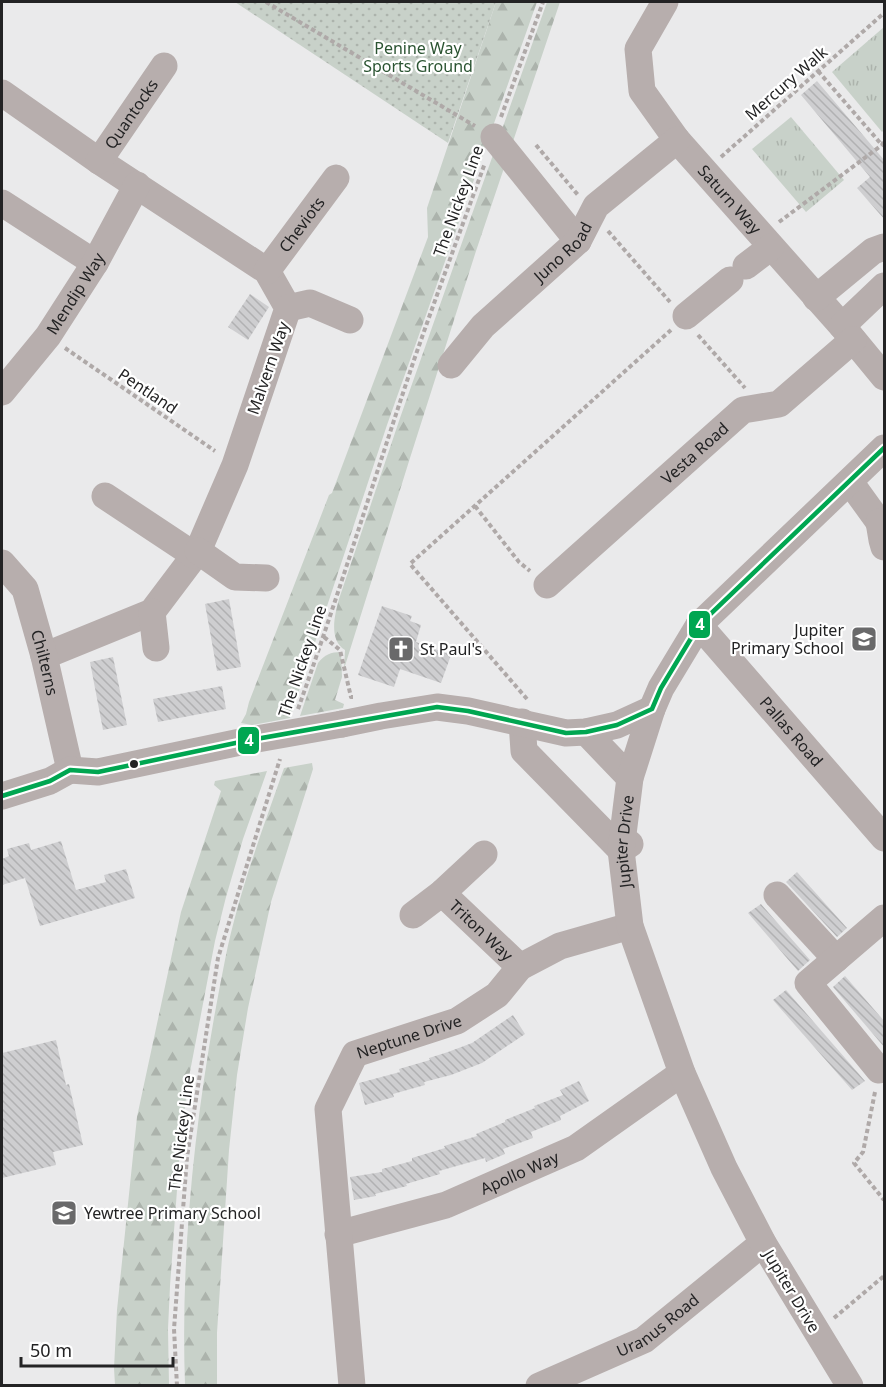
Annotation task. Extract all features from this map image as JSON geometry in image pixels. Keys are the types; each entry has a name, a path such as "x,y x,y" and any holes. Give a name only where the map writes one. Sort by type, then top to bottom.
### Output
{"street":[{"name":"Saturn Way","path":"665,2 638,49 642,91 677,140 816,298 852,326 885,377"},
{"name":"Quantocks","path":"99,161 164,66"},
{"name":"Malvern Way","path":"2,93 99,161 267,271 288,308 235,465 196,553 152,612"},
{"path":"494,137 578,241"},
{"name":"Juno Road","path":"451,364 483,326 578,241 596,206 677,140"},
{"name":"Cheviots","path":"267,271 336,178"},
{"name":"Mendip Way","path":"2,392 48,336 95,263 136,185"},
{"path":"2,203 95,263"},
{"path":"685,317 738,273 766,241"},
{"path":"816,298 873,250 885,247"},
{"name":"Vesta Road","path":"547,585 743,410 778,404 852,326 885,286"},
{"path":"288,308 310,303 350,320"},
{"name":"Jupiter Drive","path":"850,1386 763,1243 724,1168 682,1073 630,926 621,850 630,778 657,699 699,626 885,448"},
{"path":"850,482 883,530"},
{"path":"105,496 235,577 266,578"},
{"name":"Chilterns","path":"2,563 25,589 44,656 70,770"},
{"path":"44,656 152,612 156,648"},
{"name":"Pallas Road","path":"699,626 885,838"},
{"path":"2,796 50,781 70,770 98,772 245,741 437,707 468,711 522,722 566,733 586,732 617,725 657,699 669,704 644,790 640,837 621,850 524,752 522,722"},
{"path":"586,732 630,778"},
{"name":"Triton Way","path":"413,915 484,854"},
{"name":"Triton Way","path":"442,892 520,967"},
{"path":"777,895 836,959"},
{"path":"879,1070 808,983 885,918"},
{"name":"Neptune Drive","path":"352,1386 328,1109 355,1054 457,1021 497,995 520,967 560,946 630,926"},
{"name":"Apollo Way","path":"338,1234 446,1205 576,1148 682,1073"},
{"name":"Uranus Road","path":"539,1386 644,1340 763,1243"}],"path":[{"path":"266,2 494,137"},
{"name":"The Nickey Line","path":"296,714 324,637 415,358 543,2"},
{"name":"Mercury Walk","path":"704,171 885,13"},
{"path":"766,241 883,143 818,71"},
{"path":"536,145 592,213 685,317 761,407"},
{"path":"522,722 529,702 410,564 685,317"},
{"name":"Pentland","path":"48,336 235,465"},
{"path":"475,506 519,562 547,585"},
{"path":"324,637 340,650 351,697 360,697"},
{"name":"The Nickey Line","path":"177,1386 174,1329 187,1157 218,958 280,758"},
{"path":"879,1070 863,1152 854,1163 885,1200"},
{"path":"817,1332 885,1276"}],"green space":[{"name":"Penine Way Sports Ground","path":"235,2 496,2 448,143"},
{"path":"496,2 537,2 387,425 290,718 252,725 241,723 329,495 332,493 428,237 427,208"},
{"path":"547,2 560,2 476,251 344,669 345,650 336,640 334,626 339,599 400,418"},
{"path":"884,27 884,130 882,132 832,72"},
{"path":"791,117 844,180 806,212 752,149"},
{"path":"341,652 342,677 335,700 344,704 343,708 300,716 318,663 328,654"},
{"path":"312,763 313,769 271,902 248,1008 237,1075 229,1150 217,1333 217,1385 185,1385 185,1279 193,1171 206,1065 230,935 259,839 284,768"},
{"path":"267,771 226,897 215,941 189,1077 181,1135 170,1286 169,1385 115,1385 117,1310 137,1117 181,912 221,791 214,785 215,781"}],"building":[{"path":"817,81 885,161 885,220 857,188 870,177 801,95"},
{"path":"250,294 269,307 248,340 228,327"},
{"path":"229,599 241,667 217,671 205,604"},
{"name":"St Paul's","path":"382,606 412,616 410,621 421,625 416,642 451,655 441,683 400,669 394,687 358,675"},
{"path":"113,657 127,725 103,730 90,662"},
{"path":"222,686 226,709 158,722 153,699"},
{"path":"61,841 76,890 106,882 104,875 126,869 135,898 40,926 25,878 2,885 2,859 9,856 7,849 29,843 31,850"},
{"path":"797,872 847,928 837,937 786,882"},
{"path":"761,904 810,960 798,971 748,913"},
{"path":"845,976 885,1022 885,1048 833,987"},
{"path":"786,990 865,1081 852,1090 773,1000"},
{"path":"513,1015 525,1034 482,1063 424,1082 425,1085 393,1094 394,1097 365,1105 359,1083 400,1072 399,1069 430,1060 429,1058 472,1043"},
{"path":"56,1040 83,1145 53,1152 56,1165 2,1178 2,1053"},
{"path":"579,1081 589,1101 560,1116 561,1120 531,1132 533,1138 503,1149 505,1154 486,1162 485,1158 439,1171 440,1174 406,1184 407,1186 354,1200 350,1177 382,1172 382,1169 412,1161 412,1158 477,1136 476,1134 535,1108 534,1106 563,1095 560,1090"}],"transit line":[{"name":"4","path":"2,796 50,781 70,770 98,772 245,741 437,707 468,711 566,733 586,732 617,725 652,709 661,688 699,625 884,448"}],"place":[{"name":"Jupiter Primary School","path":"864,639"},
{"name":"St Paul's","path":"401,649"},
{"name":"Yewtree Primary School","path":"64,1213"}]}
